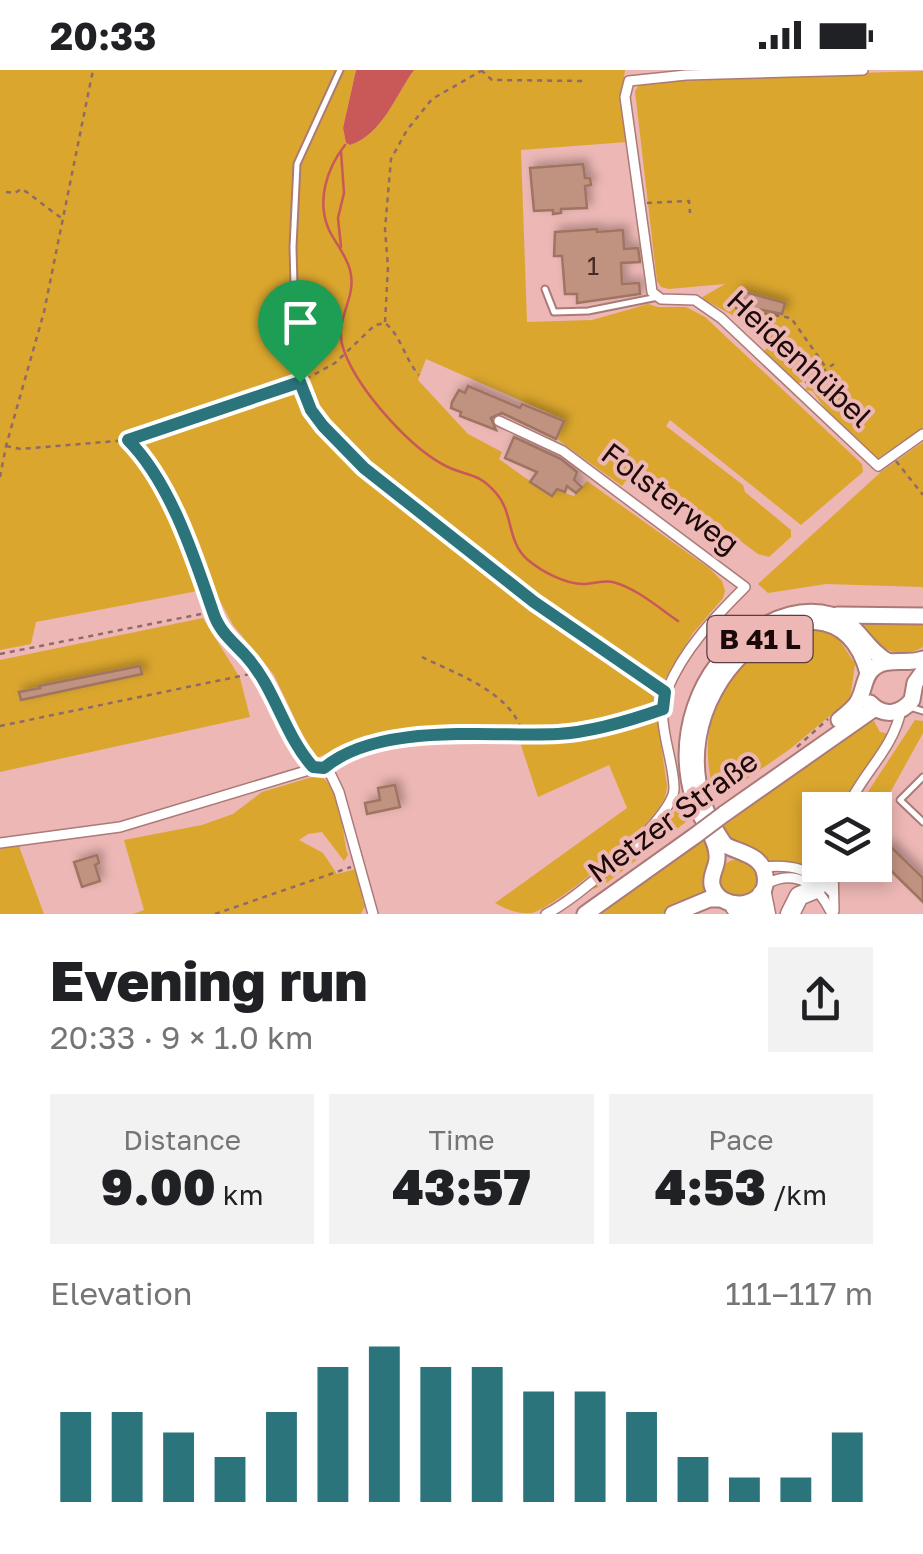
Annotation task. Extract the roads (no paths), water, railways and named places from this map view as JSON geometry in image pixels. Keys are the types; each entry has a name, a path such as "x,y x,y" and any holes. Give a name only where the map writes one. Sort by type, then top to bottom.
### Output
{"highway":[{"path":"763,882 766,914"},
{"path":"790,914 799,896 824,890"},
{"path":"727,903 756,914"}],"main road":[{"path":"831,614 923,616"},
{"name":"B 41 L","path":"714,868 717,852 695,803 687,766 689,729 700,694 724,656 762,626 789,615 831,614 852,625 879,657 894,663"},
{"name":"B 41 L","path":"742,853 725,846 716,830 704,802 696,760 703,715 724,672 760,639 786,626 811,622 834,626 849,637 860,652 866,679"},
{"name":"Metzer Straße","path":"793,763 814,739 855,705 866,679 880,664 923,659"},
{"path":"866,679 866,697 875,708 889,713 915,696 909,670 894,663"},
{"name":"Metzer Straße","path":"584,914 875,708"},
{"path":"673,914 708,898 727,903 751,904 763,882 751,855 726,856 714,868 712,884 727,903"}],"street":[{"path":"658,297 652,292 625,97 628,81 863,70"},
{"name":"Heidenhübel","path":"658,297 695,300 730,325 878,466 923,434"},
{"name":"Folsterweg","path":"498,421 564,451 745,587 697,638 665,692 663,709 673,801 658,822 571,901"},
{"path":"856,792 889,746 915,696"},
{"path":"0,843 120,827 319,768 332,776 339,792 374,914"},
{"path":"763,882 792,866 806,870 824,890 833,914"},
{"path":"763,882 789,876 824,890"},
{"path":"827,882 824,890 833,914"},
{"name":"Metzer Straße","path":"546,914 571,901 584,914"}],"lane":[{"path":"340,70 296,164 294,305 300,382 311,410 364,468 534,602 665,692"},
{"path":"546,289 554,312 588,312 658,297"},
{"path":"923,777 900,800 923,822"}],"waterway":[{"path":"345,145 329,174 323,208 329,230 350,270 351,291 341,340 362,384 388,418 420,448 450,468 479,479 496,493 506,509 516,544 533,564 569,582 622,585 678,621"},
{"path":"341,152 341,247"}]}
